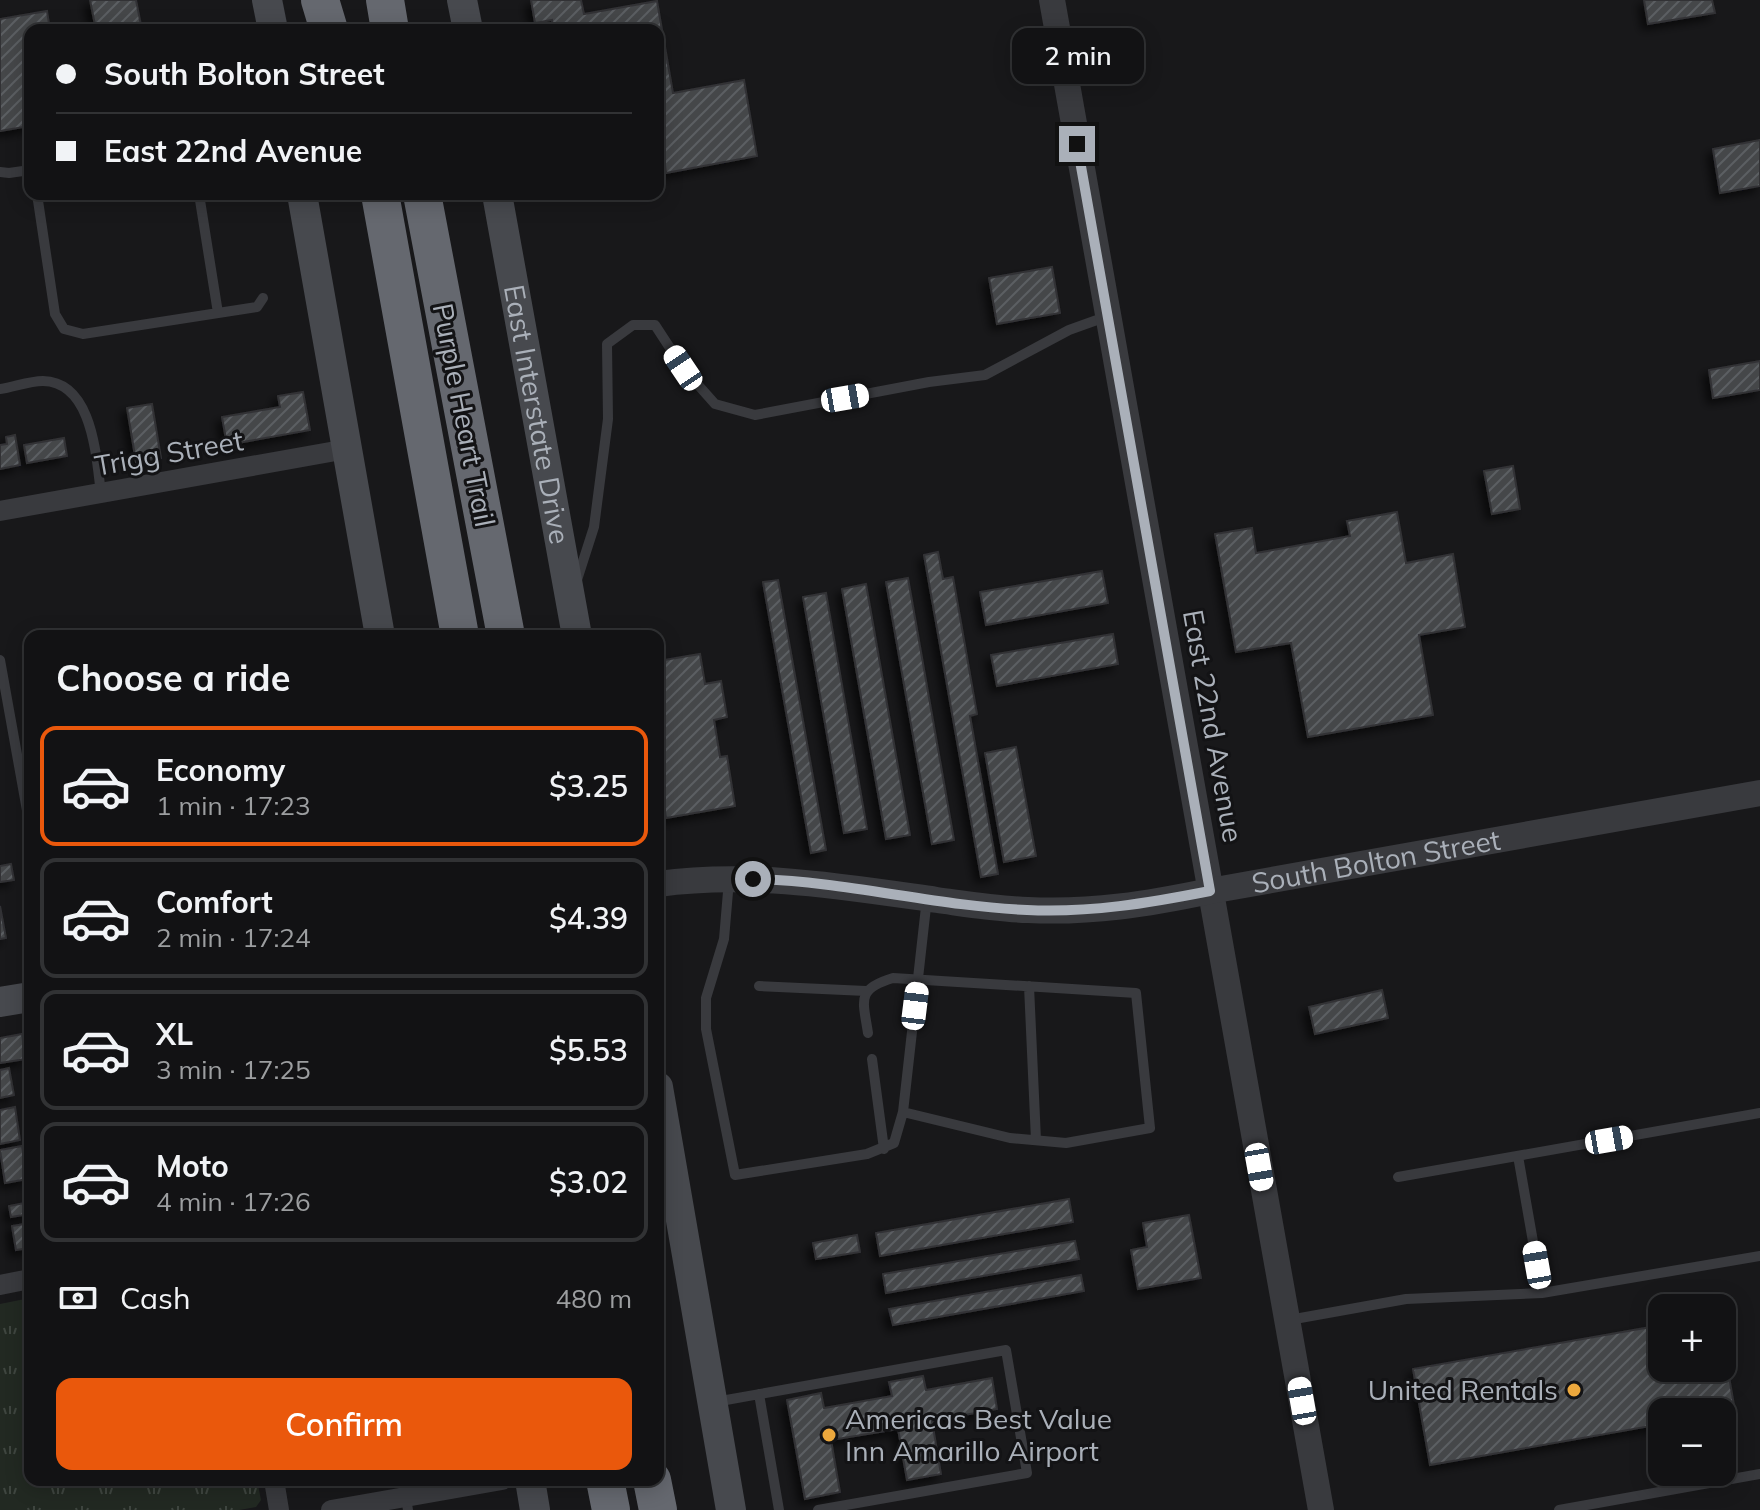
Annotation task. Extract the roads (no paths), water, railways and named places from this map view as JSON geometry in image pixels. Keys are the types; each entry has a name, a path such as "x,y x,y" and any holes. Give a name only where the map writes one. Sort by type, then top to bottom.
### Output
{"highway":[{"path":"320,0 327,24"},
{"path":"345,0 349,24"},
{"path":"385,0 389,24"},
{"path":"412,0 412,24"},
{"name":"Purple Heart Trail","path":"381,200 459,630"},
{"name":"Purple Heart Trail","path":"423,200 505,630"},
{"path":"606,1486 611,1510"},
{"path":"653,1486 658,1510"}],"main road":[{"path":"267,0 272,24"},
{"path":"462,0 467,24"},
{"path":"303,200 379,630"},
{"name":"East Interstate Drive","path":"498,200 576,630"},
{"path":"0,1002 24,998"},
{"path":"664,1121 731,1510"},
{"path":"531,1486 535,1510"}],"street":[{"name":"East 22nd Avenue","path":"1052,0 1321,1510"},
{"name":"Trigg Street","path":"0,511 347,449"},
{"name":"South Bolton Street","path":"664,883 729,878 777,879 1025,910 1081,911 1138,906 1760,793"},
{"path":"0,1285 24,1280"},
{"path":"275,1486 279,1510"},
{"path":"331,1510 466,1486"}],"lane":[{"path":"0,172 24,171"},
{"path":"38,200 55,314 64,329 83,334 257,307 263,298"},
{"path":"200,200 218,313"},
{"path":"570,600 594,527 608,419 607,344 633,325 655,325 683,368 715,404 755,415 929,382 985,375 1069,330 1108,316"},
{"path":"0,389 45,381 68,388 82,404 95,447 101,493"},
{"path":"0,660 24,794"},
{"path":"729,878 724,939 706,998 706,1029 735,1175 867,1154 894,1143 903,1112 927,898"},
{"path":"868,1033 864,1005 866,991 874,983 893,978 1136,993 1150,1128 1066,1143 1010,1138 903,1112"},
{"path":"759,986 866,991"},
{"path":"1029,986 1036,1140"},
{"path":"872,1059 884,1149"},
{"path":"1398,1177 1760,1113"},
{"path":"1518,1156 1542,1293"},
{"path":"1287,1320 1406,1299 1542,1293 1760,1256"},
{"path":"713,1402 1006,1350 1027,1473 818,1510"},
{"path":"759,1394 779,1510"},
{"path":"1559,1510 1760,1474"}],"place":[{"name":"United Rentals","path":"1574,1390"},
{"name":"Americas Best Value Inn Amarillo Airport","path":"829,1435"}]}
